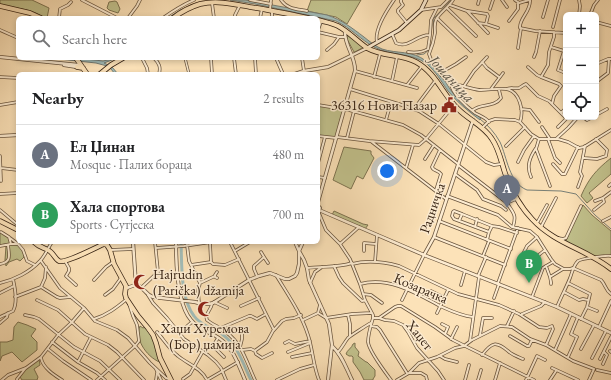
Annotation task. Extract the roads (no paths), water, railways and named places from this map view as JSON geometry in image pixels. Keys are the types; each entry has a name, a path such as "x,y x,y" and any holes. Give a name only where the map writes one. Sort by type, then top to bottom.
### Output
{"main road":[{"path":"369,47 397,32 421,10 426,0"},
{"path":"176,16 194,6 212,3 240,5 271,10 292,16"},
{"path":"0,6 30,13 36,16"},
{"path":"320,20 333,24 380,54 397,56 422,66 438,82 446,95 464,115 484,127 495,143 509,185 516,199 538,226 551,236 594,258 611,269"},
{"path":"102,72 120,60"},
{"path":"78,64 85,72"},
{"path":"0,221 16,229"},
{"path":"36,244 62,261 104,244"},
{"path":"107,244 113,262 127,288 125,294 128,301 153,335 160,358 170,380"}],"street":[{"path":"82,0 113,16"},
{"path":"130,16 138,6 140,0"},
{"path":"166,16 194,0"},
{"path":"250,0 271,4"},
{"path":"272,0 272,16"},
{"path":"281,0 284,5 288,7 307,11"},
{"path":"376,42 383,17 394,0"},
{"path":"401,0 403,5 398,12 407,23"},
{"path":"448,0 437,18 433,44 429,54 436,69 446,80 451,83 479,90 518,88 526,84 538,96 552,104 566,118 558,127"},
{"path":"421,10 447,8 453,0"},
{"path":"478,4 479,0"},
{"path":"490,8 494,0"},
{"path":"502,0 507,7"},
{"path":"515,0 518,2 529,0 530,5 519,26 521,28 518,48"},
{"path":"543,17 548,0"},
{"path":"553,27 560,0"},
{"path":"579,0 579,12"},
{"path":"591,12 598,0"},
{"path":"59,16 60,9 71,2"},
{"path":"509,21 518,9 518,2"},
{"path":"212,3 214,16"},
{"path":"235,16 240,5"},
{"path":"450,5 467,11 487,14 486,24"},
{"path":"408,52 416,53 428,49 431,20 437,8"},
{"path":"447,8 476,36"},
{"path":"260,16 262,9"},
{"path":"467,11 488,33"},
{"path":"437,18 471,51"},
{"path":"477,23 498,28"},
{"path":"599,23 611,26"},
{"path":"521,28 563,32"},
{"path":"0,30 16,37"},
{"path":"320,195 355,71 352,55 345,38 345,31"},
{"path":"534,57 540,31"},
{"path":"320,32 345,38"},
{"path":"541,77 548,64 554,32"},
{"path":"392,34 395,42 400,45 408,44 423,35 430,35"},
{"path":"327,50 339,37"},
{"path":"301,72 326,68 369,47"},
{"path":"551,47 563,51"},
{"path":"374,77 380,54"},
{"path":"563,54 558,70 563,72"},
{"path":"392,81 397,56"},
{"path":"0,57 16,59"},
{"path":"440,73 466,57"},
{"path":"464,86 474,71 487,58"},
{"path":"599,63 610,59 608,73 599,80"},
{"path":"30,60 78,64"},
{"path":"143,60 148,72"},
{"path":"156,60 160,68 159,72"},
{"path":"185,60 188,72"},
{"path":"211,60 212,72"},
{"path":"234,60 236,72"},
{"path":"255,60 256,72"},
{"path":"277,60 282,72"},
{"path":"302,60 304,71"},
{"path":"482,62 499,77"},
{"path":"407,85 422,66"},
{"path":"528,67 537,75 561,86 554,95 552,104"},
{"path":"355,71 416,88"},
{"path":"491,89 503,73"},
{"path":"0,77 16,78"},
{"path":"414,109 431,88 438,82"},
{"path":"451,83 454,93 473,111 484,117 489,122"},
{"path":"507,89 518,97 521,109 520,122"},
{"path":"350,90 414,109 438,124 487,162 495,165 502,164"},
{"path":"473,111 477,107 496,103 500,100 498,90"},
{"path":"386,120 391,101"},
{"path":"0,105 16,102"},
{"path":"320,105 354,111 406,126 416,132 507,202 515,214 513,227"},
{"path":"320,136 420,145 454,105"},
{"path":"521,109 529,110 539,122"},
{"path":"599,113 607,109"},
{"path":"347,138 354,111"},
{"path":"484,127 489,122 498,119 513,120 520,122 539,139 556,139 568,142 578,147 585,146 611,130"},
{"name":"Радничка","path":"402,300 406,289 434,236 473,120"},
{"path":"556,139 575,120"},
{"path":"506,146 525,127"},
{"path":"542,128 549,139 555,158 560,163"},
{"path":"0,136 16,136"},
{"path":"518,162 534,136"},
{"path":"320,156 325,137"},
{"path":"531,177 528,171 530,159 539,139"},
{"path":"584,158 597,159 606,156 607,150 596,139"},
{"path":"371,141 447,197 499,216 513,227 530,231 537,237 553,262 558,266 564,269 573,268 601,280 606,290 611,294"},
{"path":"406,168 413,145"},
{"path":"425,159 434,145"},
{"path":"578,187 582,176 580,172 584,158 585,146"},
{"path":"553,164 562,174 565,174 578,147"},
{"path":"536,148 550,186"},
{"path":"436,190 440,174 432,167 440,150"},
{"path":"0,156 1,181"},
{"path":"0,168 16,170"},
{"path":"455,174 477,190 483,199 501,206 506,210"},
{"path":"320,177 325,178"},
{"path":"595,201 611,192"},
{"path":"0,194 16,194"},
{"path":"538,226 556,198"},
{"path":"594,210 604,202 602,198"},
{"path":"507,202 516,199"},
{"path":"538,226 547,205"},
{"path":"551,236 566,239 581,206"},
{"path":"0,210 16,223"},
{"name":"Радничка","path":"459,221 453,218 453,212 455,211 462,214"},
{"path":"320,212 359,227 424,256 545,302 611,333"},
{"path":"489,232 459,221 462,214 492,226 499,226 516,233"},
{"path":"320,216 326,230 346,251 352,263 365,300 372,312 373,318 368,344 391,380"},
{"path":"603,221 611,216"},
{"path":"475,227 477,220"},
{"path":"439,221 511,249"},
{"path":"470,341 479,276 489,232 492,226"},
{"path":"340,244 359,227"},
{"path":"494,298 518,228"},
{"path":"1,232 16,242"},
{"path":"375,262 377,235"},
{"path":"434,236 505,265"},
{"path":"9,237 11,244"},
{"path":"522,256 527,246 537,237"},
{"path":"0,264 7,261 9,255 8,244"},
{"path":"0,246 18,244 23,250 27,261 36,265"},
{"path":"0,283 13,279 36,265 41,261 51,244"},
{"path":"133,244 136,285"},
{"path":"142,287 158,272 155,244"},
{"path":"177,244 178,280 186,313 192,322 218,338 230,348 238,362 245,380"},
{"path":"156,248 198,244"},
{"path":"210,244 211,262"},
{"path":"231,244 274,330"},
{"path":"236,251 247,244"},
{"path":"296,244 304,258 308,279 329,325 332,354 328,380"},
{"path":"255,380 240,347 232,337 221,328 207,321 206,316 213,303 257,276 268,273 288,279 294,277 298,266 299,251 302,244"},
{"path":"364,251 364,244 376,244"},
{"path":"185,246 191,265 200,283 198,303"},
{"path":"110,250 134,249"},
{"path":"536,258 545,250"},
{"path":"261,252 268,263"},
{"path":"557,307 573,268 579,260 611,256"},
{"path":"257,276 254,266 264,257"},
{"path":"191,265 211,262 213,264 225,265 239,259"},
{"path":"41,261 60,288 84,308 94,320 128,338 155,367 170,380"},
{"path":"65,261 70,271 66,276 76,285"},
{"path":"94,280 113,262"},
{"path":"307,268 363,262 396,265 460,295 499,305 521,314 538,327 553,327 546,345"},
{"path":"532,297 542,269 553,262"},
{"path":"334,266 344,284 362,301 365,300"},
{"path":"546,266 551,284"},
{"path":"42,287 46,267"},
{"path":"310,283 315,274 322,267"},
{"path":"550,277 564,269"},
{"path":"461,286 465,271"},
{"path":"200,283 216,277 215,274 217,272"},
{"path":"276,275 303,320 319,380"},
{"path":"105,295 113,289 121,277"},
{"path":"0,317 14,309 15,296 13,279"},
{"name":"Козарачка","path":"360,284 368,282 382,282 396,285 461,315 473,317"},
{"path":"568,283 589,293 590,296 587,307 571,334 577,337 568,357"},
{"path":"127,288 136,285 142,287 153,303 184,339 216,362 226,380"},
{"path":"0,293 14,286"},
{"path":"15,296 42,287"},
{"path":"42,287 57,297 72,297"},
{"path":"437,313 448,290"},
{"path":"431,291 445,298"},
{"path":"564,292 579,300 583,299 588,302"},
{"path":"363,294 371,295 382,303"},
{"path":"148,295 202,304 213,303 227,308"},
{"path":"241,306 258,298"},
{"path":"37,300 58,310 85,334 108,345 144,380"},
{"path":"94,320 113,311 128,301 138,326 139,341 97,380"},
{"path":"599,327 611,301"},
{"path":"521,314 540,306 545,302"},
{"path":"318,313 320,303"},
{"path":"379,318 395,307 400,306 451,339 534,380"},
{"path":"587,307 596,311"},
{"path":"18,380 17,379 26,368 41,357 58,335 84,308"},
{"path":"507,326 514,311"},
{"path":"318,313 326,318 372,312"},
{"path":"0,323 7,317 8,313"},
{"path":"303,320 318,313"},
{"path":"221,328 250,316 256,319 266,314"},
{"path":"555,350 571,314"},
{"path":"25,315 39,319 48,325 58,335 83,353 100,361 120,380"},
{"path":"255,351 266,343 274,330 283,320 300,315"},
{"path":"348,315 350,336"},
{"name":"Хаџет","path":"373,318 379,318 403,325 416,347 438,370 444,380"},
{"path":"480,336 483,318 492,318"},
{"path":"179,333 192,322"},
{"path":"442,324 448,327 445,334"},
{"path":"338,352 350,336 367,325 371,325 379,329 408,374"},
{"path":"581,349 594,325"},
{"path":"397,380 408,374 419,363 440,356 455,348 464,346 470,341 499,326 513,328 532,340 546,345 594,369 589,380"},
{"path":"451,339 456,327"},
{"path":"592,358 606,331"},
{"path":"158,332 175,354 202,372 207,380 238,362"},
{"path":"240,347 242,334"},
{"path":"510,336 527,346 529,346 532,340"},
{"path":"78,362 91,337"},
{"path":"600,359 611,337"},
{"path":"218,338 213,346 224,357"},
{"path":"285,343 289,341 295,344 310,342"},
{"path":"52,342 105,380"},
{"path":"288,352 310,342"},
{"path":"482,355 493,344 497,344 501,345 509,353 522,359"},
{"path":"332,345 338,352 352,380"},
{"path":"48,349 91,380"},
{"path":"242,350 249,349 255,351 256,354 262,358 272,353"},
{"path":"183,379 189,375 203,352"},
{"path":"603,364 606,355 604,352"},
{"path":"292,357 312,353"},
{"path":"440,356 457,362"},
{"path":"526,380 537,356 545,360"},
{"path":"41,357 41,361 50,371 62,380"},
{"path":"495,380 500,363"},
{"path":"277,380 287,377 300,369 314,365"},
{"path":"464,380 469,365"},
{"path":"155,367 161,380"},
{"path":"2,380 8,375 26,368"},
{"path":"552,368 578,380"},
{"path":"478,380 481,370"},
{"path":"597,370 611,373"},
{"path":"550,380 556,371"},
{"path":"156,380 158,373"},
{"path":"408,374 422,374 426,376 427,380"}],"water":[{"path":"230,0 245,0 327,15 347,24 382,49 415,55 421,58 436,70 460,101 481,118 480,120 459,103 448,91 433,70 421,60 387,52 374,47 336,21 320,18 320,16 312,16"},
{"path":"68,60 112,60 104,63 112,67 116,72 113,72 107,66 96,63"}],"waterway":[{"path":"434,34 434,18 451,0"},
{"name":"Јошаница","path":"171,16 196,3"},
{"path":"417,55 424,54 430,49"},
{"name":"Јошаница","path":"480,119 491,129 500,142 512,176 521,187 527,190 561,191 576,194 595,215 611,229"},
{"path":"181,244 184,290 189,308 200,322 228,339 240,355 251,380"}],"place":[{"name":"36316 Нови Пазар","path":"449,105"},
{"name":"Ел Џинан","path":"507,208"},
{"name":"Hajrudin (Parička) džamija","path":"141,282"},
{"name":"Хала спортова","path":"529,283"},
{"name":"Хаџи Хуремова (Бор) џамија","path":"205,309"}]}
